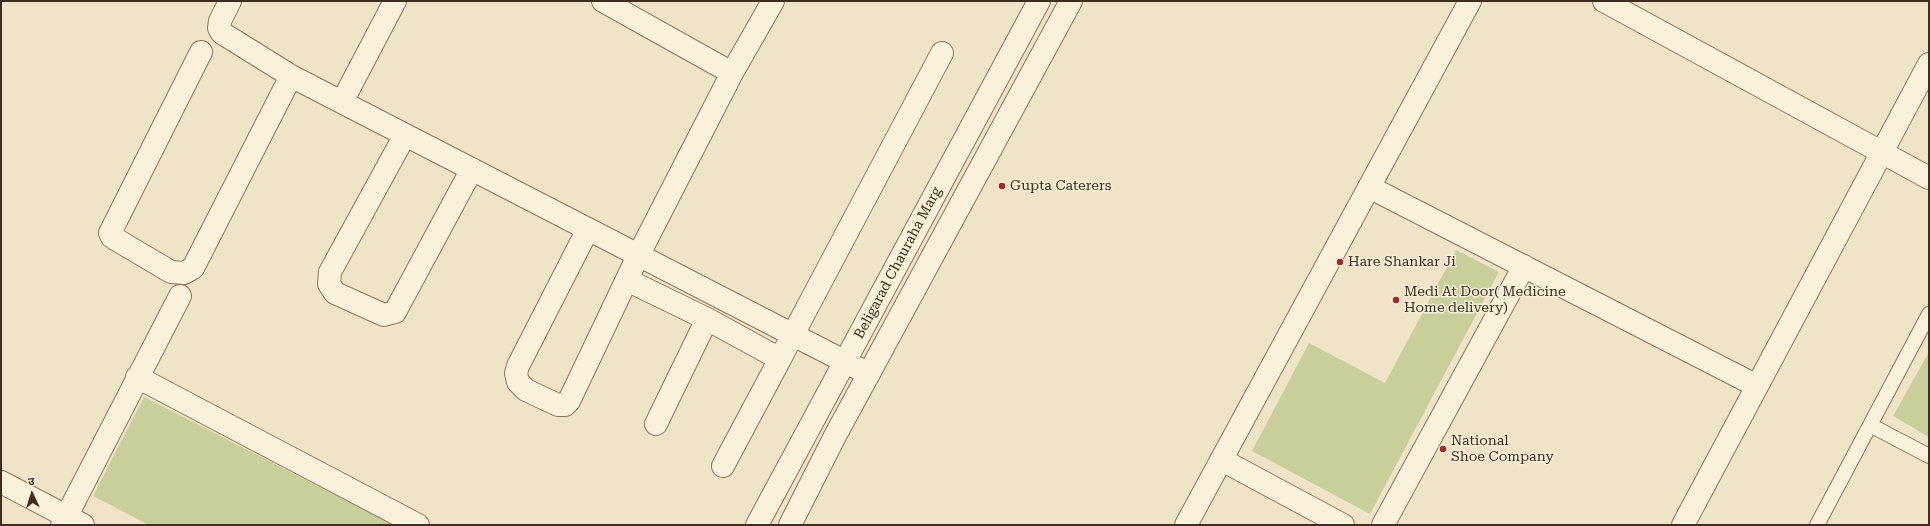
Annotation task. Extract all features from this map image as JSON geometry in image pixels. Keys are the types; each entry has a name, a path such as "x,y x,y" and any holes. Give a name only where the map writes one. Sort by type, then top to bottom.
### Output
{"street":[{"path":"230,1 220,21 219,28 222,33 291,76 869,374"},
{"path":"342,102 395,1"},
{"path":"603,1 732,73"},
{"path":"588,229 518,366 516,373 518,382 526,390 558,406 564,405 569,401 638,256 732,73 773,1"},
{"name":"Beligarad Chauraha Marg","path":"757,525 1039,1"},
{"path":"790,525 869,374 1071,1"},
{"path":"1186,525 1470,1"},
{"path":"1604,1 1929,178"},
{"path":"201,52 110,233 112,237 171,272 184,273 193,268 291,76"},
{"path":"723,466 942,53"},
{"path":"1683,525 1929,64"},
{"path":"404,135 330,272 329,284 335,293 384,315 395,312 472,169"},
{"path":"1369,187 1757,386"},
{"path":"1383,525 1524,266"},
{"path":"626,280 707,319 780,359"},
{"path":"1,482 70,522 137,377 180,296"},
{"path":"656,424 707,319"},
{"path":"137,377 418,525"},
{"path":"1222,460 1343,525"}],"lane":[{"path":"1817,525 1929,315"},
{"path":"1870,425 1929,456"}],"green space":[{"path":"1456,250 1499,272 1370,514 1252,451 1309,343 1385,383"},
{"path":"1929,352 1929,437 1893,416"},
{"path":"144,397 394,525 149,525 93,496"}],"place":[{"name":"Gupta Caterers","path":"1002,186"},
{"name":"Hare Shankar Ji","path":"1340,262"},
{"name":"Medi At Door( Medicine Home delivery)","path":"1396,300"},
{"name":"National Shoe Company","path":"1443,449"}]}
